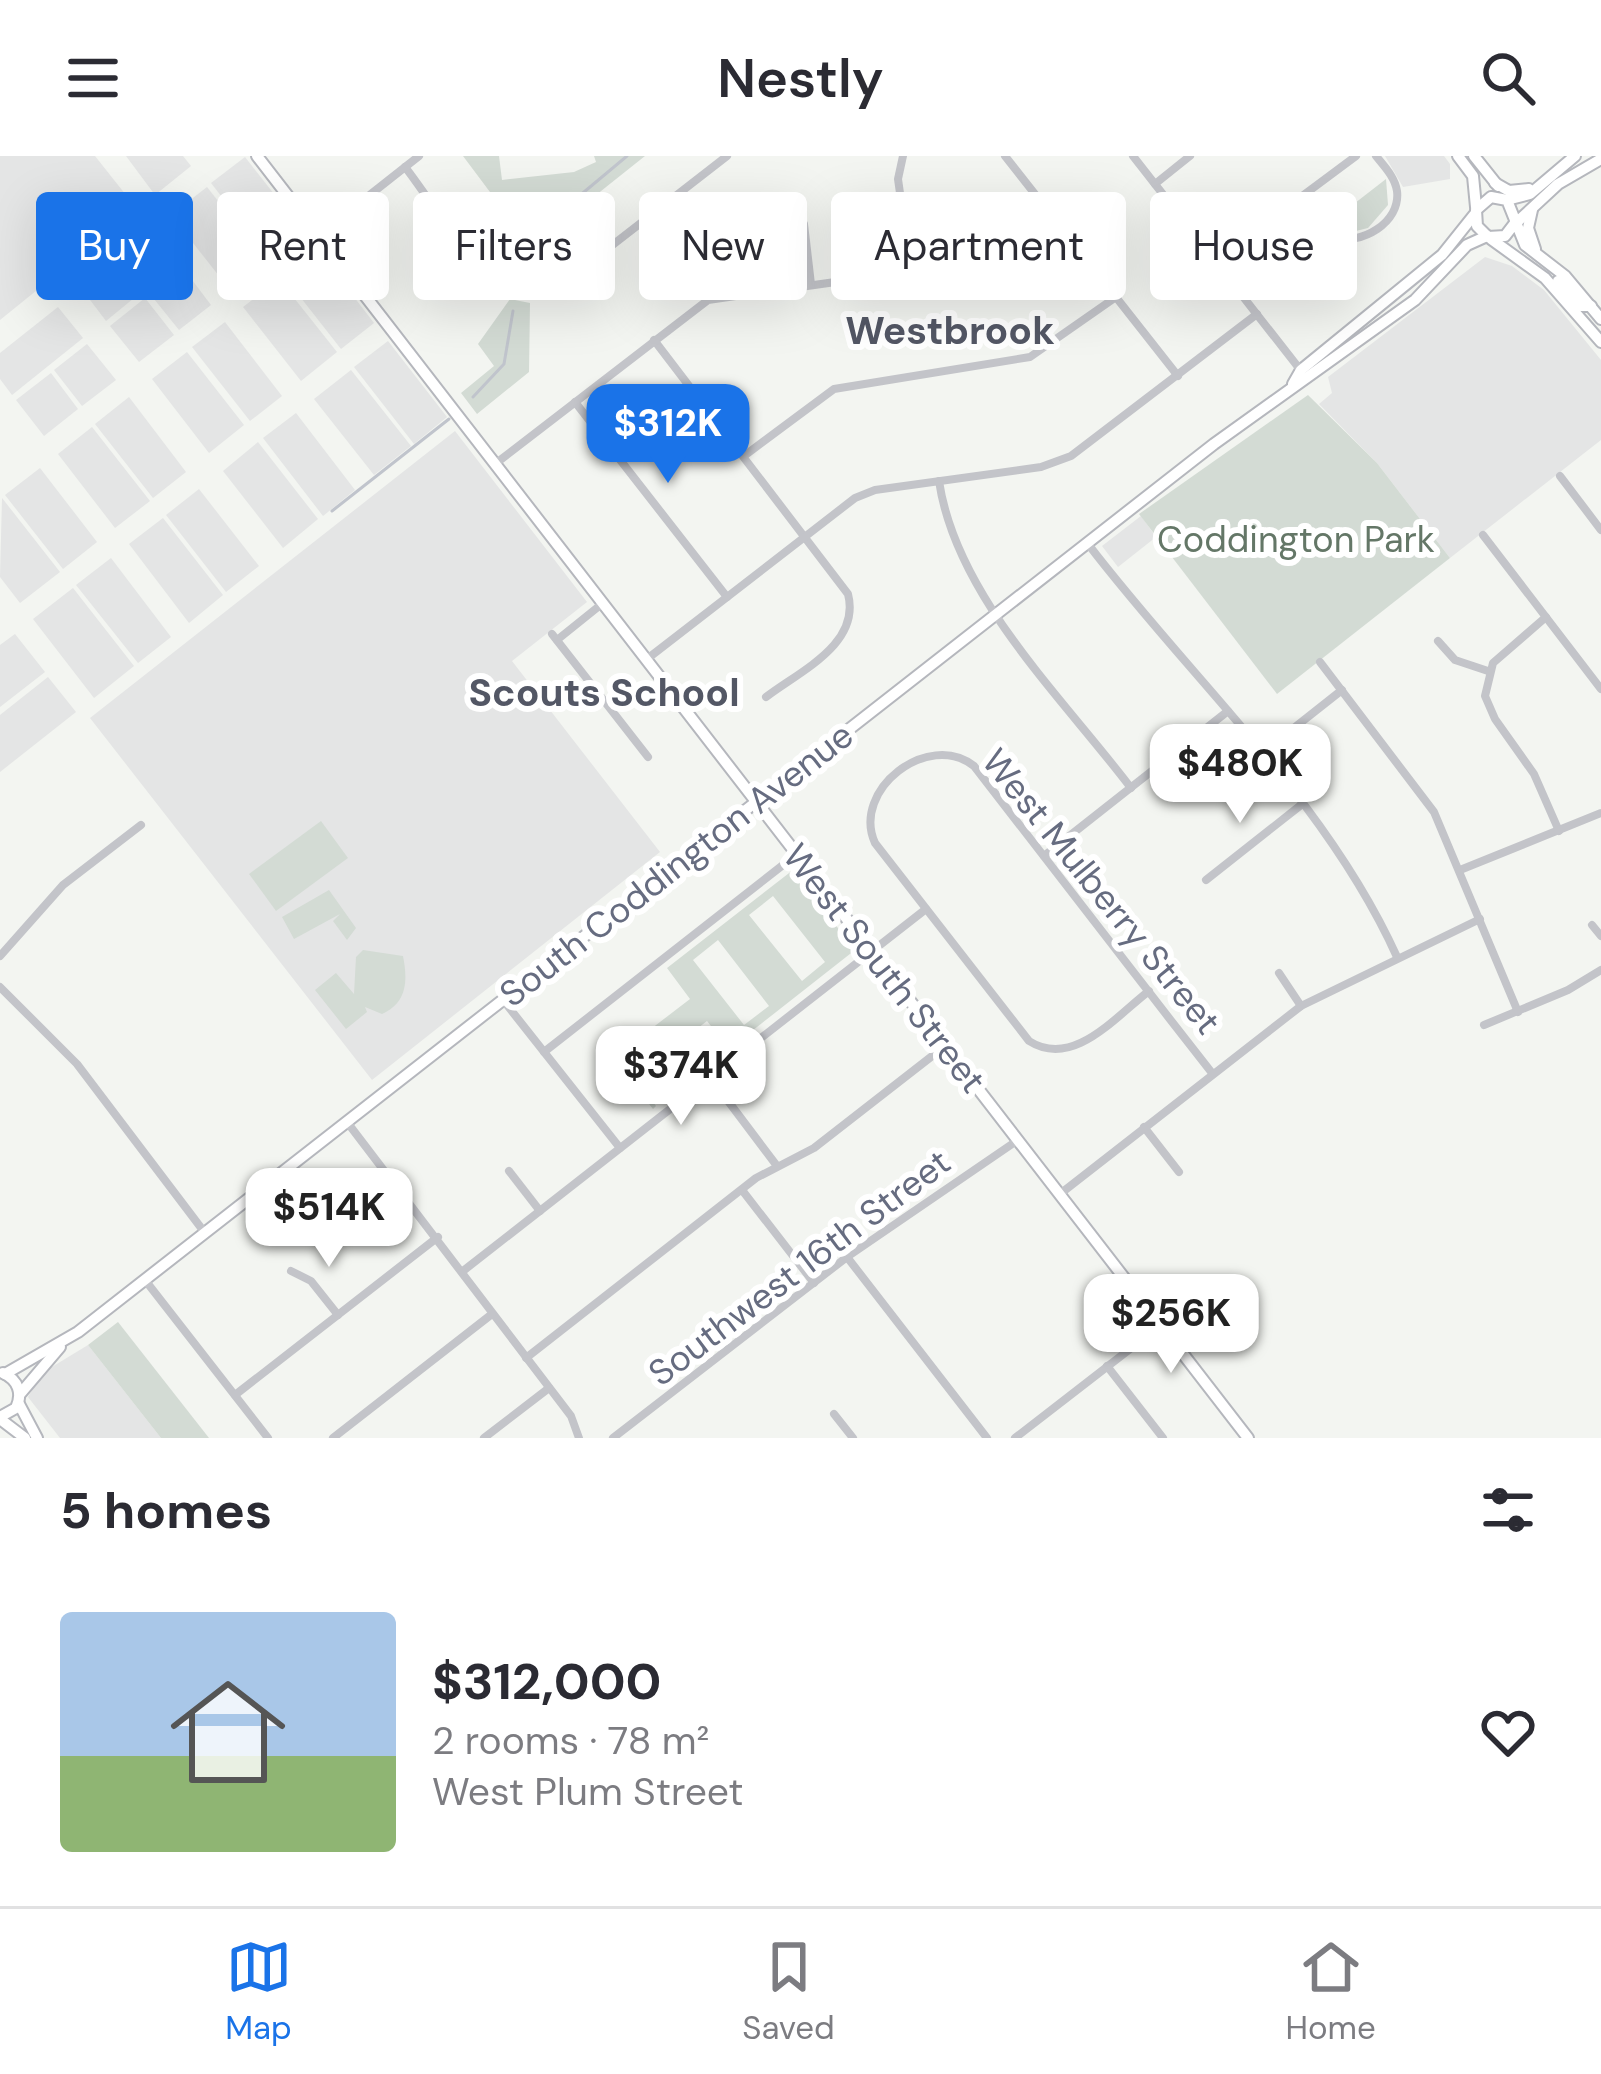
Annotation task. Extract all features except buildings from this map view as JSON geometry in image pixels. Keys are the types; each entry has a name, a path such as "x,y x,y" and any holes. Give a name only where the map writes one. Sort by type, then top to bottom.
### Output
{"main road":[{"name":"West South Street","path":"257,156 285,192"},
{"path":"1458,156 1473,176 1477,226 1502,248 1561,284 1581,306 1592,306"},
{"path":"1474,156 1506,200 1525,245 1601,319"},
{"path":"1495,183 1522,191 1575,156"},
{"path":"1488,236 1505,236 1533,207 1601,159"},
{"path":"1476,211 1491,197 1506,200 1530,194 1551,173"},
{"path":"1533,207 1529,239 1545,260"},
{"name":"South Coddington Avenue","path":"1305,375 1442,256 1476,211"},
{"name":"South Coddington Avenue","path":"3,1373 61,1345 1292,384 1415,300 1468,245 1488,236"},
{"path":"1454,262 1470,250 1502,248"},
{"path":"1529,265 1601,342"},
{"name":"West South Street","path":"368,300 1249,1438"},
{"path":"1586,325 1594,323 1601,331"},
{"name":"South Coddington Avenue","path":"0,1418 61,1345"},
{"path":"3,1373 37,1438"},
{"path":"0,1418 25,1438"}],"street":[{"path":"374,192 419,156"},
{"path":"406,166 496,280 524,293 561,285 727,156"},
{"path":"900,192 902,156"},
{"path":"1006,156 1034,192"},
{"path":"1133,156 1161,192"},
{"path":"1155,184 1190,156"},
{"path":"1310,192 1356,156"},
{"path":"1357,237 1367,236 1390,216 1397,200 1392,177 1376,156"},
{"path":"807,250 811,284"},
{"path":"495,464 708,300 831,281"},
{"path":"744,456 834,389 1030,357 1112,300"},
{"path":"1118,300 1178,376"},
{"path":"1246,300 1305,375"},
{"path":"647,660 866,493 1041,467 1071,456 1257,314"},
{"path":"654,340 845,587 854,612 834,646 766,697"},
{"path":"575,401 727,598"},
{"path":"1560,476 1601,530"},
{"path":"939,481 956,548 997,613 1131,788"},
{"path":"1483,535 1601,689"},
{"path":"1087,543 1301,806 1366,893 1397,957"},
{"path":"603,603 555,637 648,758"},
{"path":"1546,617 1499,655 1488,671 1488,707 1534,774 1559,831"},
{"path":"1438,641 1455,660 1488,671"},
{"path":"1320,662 1434,812 1518,1012"},
{"path":"1261,754 1342,690"},
{"path":"1044,856 1228,711"},
{"name":"West Mulberry Street","path":"926,909 874,843 868,820 882,787 917,759 944,752 974,766 1212,1073"},
{"path":"1206,880 1301,806"},
{"path":"1460,870 1601,813"},
{"path":"0,956 52,896 141,825"},
{"path":"544,1052 797,854"},
{"path":"463,1271 926,909 1022,1034 1047,1050 1081,1044 1149,991"},
{"path":"1060,1194 1301,1006 1480,919"},
{"path":"1592,925 1601,937"},
{"path":"1484,1025 1601,970"},
{"path":"1279,973 1301,1006"},
{"path":"0,987 76,1064 205,1233"},
{"path":"503,1000 620,1148"},
{"path":"526,1358 742,1190 814,1148 945,1046"},
{"path":"710,1078 777,1166"},
{"path":"347,1122 571,1416 579,1438"},
{"path":"1144,1127 1179,1172"},
{"name":"Southwest 16th Street","path":"613,1438 847,1257 1018,1140"},
{"path":"509,1171 540,1211"},
{"path":"742,1190 814,1283"},
{"path":"235,1395 438,1237"},
{"path":"847,1257 987,1438"},
{"path":"291,1270 311,1281 338,1315"},
{"path":"145,1280 268,1438"},
{"path":"333,1438 492,1314"},
{"path":"1015,1438 1161,1325"},
{"path":"1107,1366 1162,1438"},
{"path":"484,1438 549,1388"},
{"path":"834,1414 853,1438"}],"shaded area":[{"path":"0,156 95,156 124,192 36,192 36,291 0,320"},
{"path":"126,156 183,156 191,166 153,192"},
{"path":"1385,156 1444,156 1450,164 1450,179 1403,187"},
{"path":"245,157 273,192 218,192 211,183"},
{"path":"207,187 217,200 217,273 193,243 193,198"},
{"path":"1485,257 1512,266 1544,290 1601,360 1601,440 1450,558 1377,463 1319,404 1332,393 1328,377"},
{"path":"193,281 211,305 179,330 155,300 193,300"},
{"path":"90,300 132,300 106,321"},
{"path":"147,300 174,335 139,362 110,326"},
{"path":"252,300 296,300 337,352 301,381 243,307"},
{"path":"303,300 356,300 374,323 341,349"},
{"path":"58,307 83,338 12,395 0,379 0,353"},
{"path":"225,322 282,396 250,421 192,347"},
{"path":"388,341 447,417 414,444 354,367"},
{"path":"87,344 116,380 82,406 54,370"},
{"path":"187,352 244,425 209,453 152,379"},
{"path":"351,370 411,446 374,475 314,399"},
{"path":"51,373 78,409 44,436 16,400"},
{"path":"129,397 186,472 153,498 95,424"},
{"path":"296,413 355,490 323,516 263,438"},
{"path":"92,427 150,501 115,528 58,454"},
{"path":"455,431 587,602 512,661 660,852 372,1080 90,718"},
{"path":"258,442 318,519 283,548 223,471"},
{"path":"40,468 97,542 63,569 5,495"},
{"path":"199,489 259,566 226,592 166,515"},
{"path":"2,498 60,572 20,603 0,577"},
{"path":"1141,516 1156,537 1118,567 1102,546"},
{"path":"163,518 223,595 189,623 129,544"},
{"path":"111,558 171,637 138,663 76,585"},
{"path":"73,588 134,666 94,698 33,619"},
{"path":"15,634 45,672 0,707 0,645"},
{"path":"48,677 76,712 0,772 0,715"},
{"path":"88,1345 161,1438 60,1438 28,1397 42,1373"}],"green space":[{"path":"463,156 499,156 502,180 574,172 596,162 594,156 645,156 600,192 490,192"},
{"path":"1386,179 1388,205 1368,228 1357,231 1357,202"},
{"path":"509,300 530,303 529,372 477,414 461,393 494,366 478,344"},
{"name":"Coddington Park","path":"1308,395 1377,463 1450,558 1277,694 1139,514"},
{"path":"321,821 348,858 276,911 249,874"},
{"path":"793,870 855,950 729,1049 707,1021 635,1077 656,1106 653,1109 613,1058 690,999 667,968","holes":["773,896 825,962 802,981 749,915","718,940 769,1006 744,1025 693,960"]},
{"path":"329,890 356,928 347,940 333,921 340,914 294,939 282,917"},
{"path":"363,950 403,956 404,990 390,1009 382,1014 365,1007 367,1012 346,1029 315,990 336,973 354,994 356,957"},
{"path":"118,1322 209,1438 161,1438 88,1345"}],"waterway":[{"path":"584,192 627,156"},
{"path":"473,397 504,364 513,311"},
{"path":"332,511 449,419"}],"district":[{"name":"Westbrook","path":"950,330"},
{"name":"Scouts School","path":"604,692"}]}
